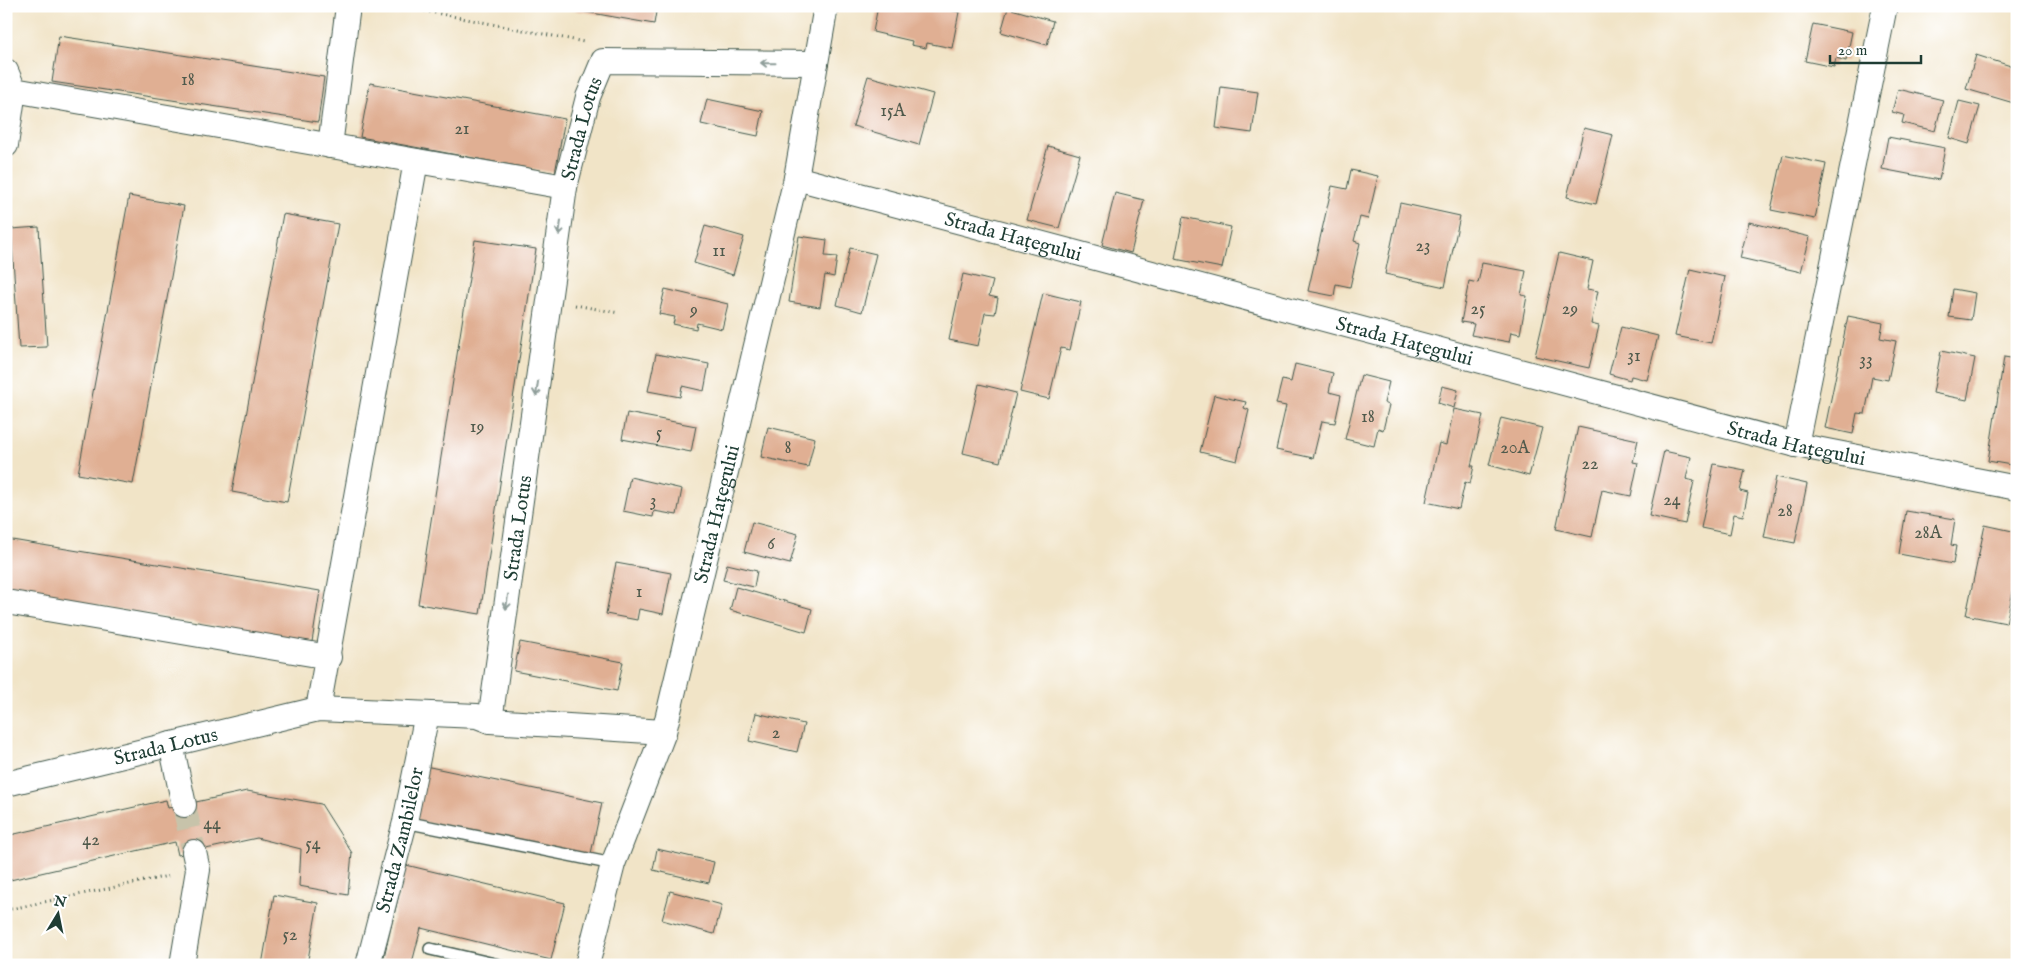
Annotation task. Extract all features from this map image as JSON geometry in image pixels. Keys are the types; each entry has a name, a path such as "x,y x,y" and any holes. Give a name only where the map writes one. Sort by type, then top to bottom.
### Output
{"street":[{"path":"330,146 348,6"},
{"name":"Strada Hațegului","path":"587,965 613,864 664,732 796,178 826,6"},
{"path":"1796,445 1885,6"},
{"name":"Strada Lotus","path":"6,784 318,709 477,716 490,720 566,187 588,97 603,61 816,63"},
{"path":"6,145 10,80 330,146 566,187"},
{"path":"318,709 329,657 416,161"},
{"name":"Strada Hațegului","path":"796,178 1796,445 2017,488"},
{"path":"6,602 329,657"},
{"name":"Strada Zambilelor","path":"368,965 405,822 427,714"},
{"path":"490,720 664,732"},
{"path":"171,744 184,805"},
{"path":"182,965 196,861"}],"lane":[{"path":"405,822 613,864"},
{"path":"430,949 500,965"}],"path":[{"path":"400,6 588,43 603,61"},
{"path":"549,301 618,313"},
{"path":"6,910 196,861"}],"building":[{"path":"552,6 657,6 654,24"},
{"path":"878,6 931,6 959,12 952,48 927,43 926,48 911,45 912,41 873,32"},
{"path":"1008,8 1053,21 1047,45 1001,32"},
{"path":"1813,24 1852,32 1846,61 1836,58 1834,67 1805,61"},
{"path":"59,36 324,77 318,122 52,82"},
{"path":"1976,55 2017,68 2017,104 1966,89"},
{"path":"868,76 933,94 919,145 853,126"},
{"path":"370,83 565,119 555,173 360,137"},
{"path":"1221,87 1258,92 1252,133 1216,128"},
{"path":"1898,89 1943,100 1935,131 1902,123 1904,115 1892,112"},
{"path":"707,99 763,111 758,136 701,124"},
{"path":"1959,101 1980,106 1969,144 1949,138"},
{"path":"1584,128 1613,135 1596,204 1567,197"},
{"path":"1888,137 1945,148 1939,180 1882,169"},
{"path":"1048,146 1080,155 1059,228 1027,220"},
{"path":"1783,155 1826,164 1815,219 1771,210"},
{"path":"1351,170 1378,176 1368,219 1360,217 1354,241 1360,243 1350,287 1336,284 1334,296 1308,291 1332,186 1347,189"},
{"path":"1115,193 1144,200 1131,253 1102,245"},
{"path":"129,196 184,206 133,484 78,474"},
{"path":"1400,203 1460,216 1445,287 1385,274"},
{"path":"283,214 338,224 287,502 232,492"},
{"path":"1183,217 1231,227 1222,268 1175,259"},
{"path":"1749,222 1810,237 1801,272 1740,258"},
{"path":"705,226 744,237 733,275 694,263"},
{"path":"39,227 47,347 19,348 11,229"},
{"path":"799,236 827,240 825,256 837,257 834,277 825,275 820,307 789,302"},
{"path":"475,240 536,249 480,614 418,604"},
{"path":"850,248 876,254 862,312 837,305"},
{"path":"1559,253 1593,261 1587,289 1598,291 1591,324 1599,326 1589,368 1535,356"},
{"path":"1482,263 1526,271 1521,295 1527,296 1520,334 1511,332 1509,342 1471,335 1474,324 1461,322 1469,281 1478,283"},
{"path":"1690,269 1725,277 1711,343 1675,336"},
{"path":"963,274 993,281 989,296 998,298 995,314 985,313 978,346 949,340"},
{"path":"665,289 728,304 722,329 697,323 696,329 673,324 675,317 659,314"},
{"path":"1953,289 1975,293 1971,320 1949,317"},
{"path":"1043,293 1081,302 1070,350 1061,348 1049,399 1020,392"},
{"path":"1848,316 1883,323 1880,338 1896,341 1888,380 1872,377 1865,414 1857,413 1853,434 1825,428"},
{"path":"1621,327 1658,336 1647,380 1631,376 1630,380 1609,374"},
{"path":"1941,351 1975,358 1967,400 1933,393"},
{"path":"656,354 709,364 704,391 682,386 680,397 648,391"},
{"path":"2004,357 2017,359 2017,466 1988,461"},
{"path":"1295,364 1333,373 1329,392 1341,395 1335,423 1322,421 1313,458 1276,450 1286,406 1276,404 1282,380 1291,382"},
{"path":"1361,375 1389,382 1384,403 1389,405 1383,430 1378,428 1374,446 1345,439"},
{"path":"979,384 1016,393 1000,462 963,453"},
{"path":"1442,386 1458,390 1454,408 1438,403"},
{"path":"1214,395 1246,402 1244,408 1249,410 1237,461 1200,452"},
{"path":"1454,409 1483,415 1471,466 1474,466 1470,484 1465,482 1459,509 1426,502 1439,443 1446,445"},
{"path":"627,413 696,426 691,452 622,439"},
{"path":"1501,418 1542,428 1529,476 1489,465"},
{"path":"768,427 815,438 808,467 761,457"},
{"path":"1578,427 1638,440 1633,462 1638,463 1631,496 1602,490 1592,537 1556,529"},
{"path":"1664,451 1691,457 1686,479 1694,481 1685,524 1649,516"},
{"path":"1714,464 1745,470 1740,491 1748,493 1743,516 1734,514 1730,534 1701,528"},
{"path":"630,477 682,489 677,515 654,511 653,517 623,511"},
{"path":"1776,477 1807,484 1795,543 1764,537"},
{"path":"1906,511 1955,519 1951,545 1956,546 1953,564 1899,554"},
{"path":"752,522 798,534 790,564 744,552"},
{"path":"1985,525 2017,532 2017,574 2006,623 1966,615"},
{"path":"6,539 320,591 312,642 6,591"},
{"path":"616,563 671,573 663,614 639,609 637,620 606,614"},
{"path":"727,564 757,571 754,587 723,580"},
{"path":"736,587 812,609 806,632 730,610"},
{"path":"520,642 623,662 617,691 514,671"},
{"path":"756,713 804,724 797,752 749,741"},
{"path":"425,766 602,803 590,858 414,820"},
{"path":"247,791 321,804 352,853 348,895 299,886 301,849 257,838 178,855 175,842 6,881 6,836 166,800 168,808"},
{"path":"657,849 714,862 709,883 653,870"},
{"path":"406,865 565,903 551,960 421,928 412,963 416,965 382,965"},
{"path":"670,891 722,905 714,934 662,920"},
{"path":"274,895 318,903 307,965 262,965"}],"tunnel":[{"path":"184,805 194,852"}]}
